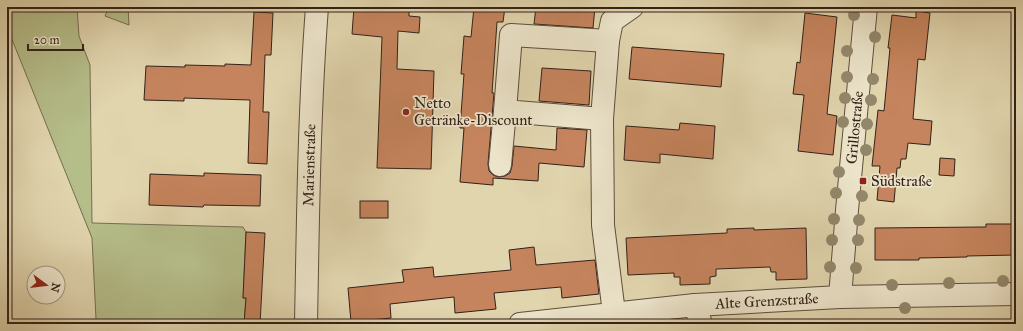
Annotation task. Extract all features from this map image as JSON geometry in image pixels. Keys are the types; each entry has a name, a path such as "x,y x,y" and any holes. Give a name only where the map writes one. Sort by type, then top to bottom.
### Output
{"street":[{"name":"Marienstraße","path":"306,324 309,146 317,7"},
{"path":"614,313 603,225 602,119 608,41 612,21 632,7"},
{"name":"Grillostraße","path":"840,297 866,7"},
{"path":"500,165 511,35 608,41"},
{"path":"505,111 602,119"},
{"name":"Alte Grenzstraße","path":"520,324 614,313 698,314 840,297 1016,294"}],"green space":[{"path":"7,7 77,7 79,36 90,65 92,223 243,227 246,232 243,298 246,298 244,324 98,324 96,319 92,238 7,27"},
{"path":"109,7 128,7 129,25 105,16"}],"building":[{"name":"Netto Getränke-Discount","path":"354,7 409,7 409,16 420,17 419,33 398,31 397,69 434,71 431,169 377,168 382,37 352,34"},
{"path":"474,7 505,7 503,22 497,22 492,93 494,93 488,164 489,171 498,177 505,176 510,173 514,146 556,150 557,128 587,130 584,167 539,163 538,181 493,178 493,185 460,182 464,128 460,128 464,74 461,74 464,36 471,37"},
{"path":"536,7 595,7 593,28 534,24"},
{"path":"916,11 930,13 925,60 918,59 913,119 932,121 930,145 908,143 906,159 901,159 900,168 897,168 894,202 877,200 880,166 872,166 878,110 884,111 890,48 888,48 892,15 916,18"},
{"path":"254,12 273,13 271,55 265,55 263,112 269,112 267,164 248,163 250,100 184,98 184,101 144,100 146,66 185,67 185,65 251,65"},
{"path":"805,13 837,17 827,114 837,116 833,155 798,151 804,95 793,94 797,62 800,63"},
{"path":"632,47 724,54 721,87 629,79"},
{"path":"542,68 591,71 589,105 539,101"},
{"path":"680,123 715,126 713,159 660,154 660,163 624,160 626,126 679,130"},
{"path":"940,158 955,159 954,176 939,175"},
{"path":"204,173 261,175 260,206 204,205 203,207 149,205 150,174 204,176"},
{"path":"360,201 388,201 388,218 360,218"},
{"path":"986,224 1016,224 1016,255 919,258 919,260 875,260 875,228 986,227"},
{"path":"754,228 754,230 806,228 807,279 776,280 776,272 771,272 770,267 716,269 716,276 710,277 710,284 680,285 680,277 674,277 674,273 628,275 626,238 727,233 727,229"},
{"path":"246,232 265,233 260,324 244,324 246,298 243,298"},
{"path":"534,247 536,265 595,260 599,294 562,298 561,287 494,293 496,309 455,313 454,297 390,304 391,318 351,322 348,288 404,282 402,270 433,267 434,277 511,270 509,250"}],"place":[{"name":"Netto Getränke-Discount","path":"406,112"},
{"name":"Südstraße","path":"863,181"}]}
